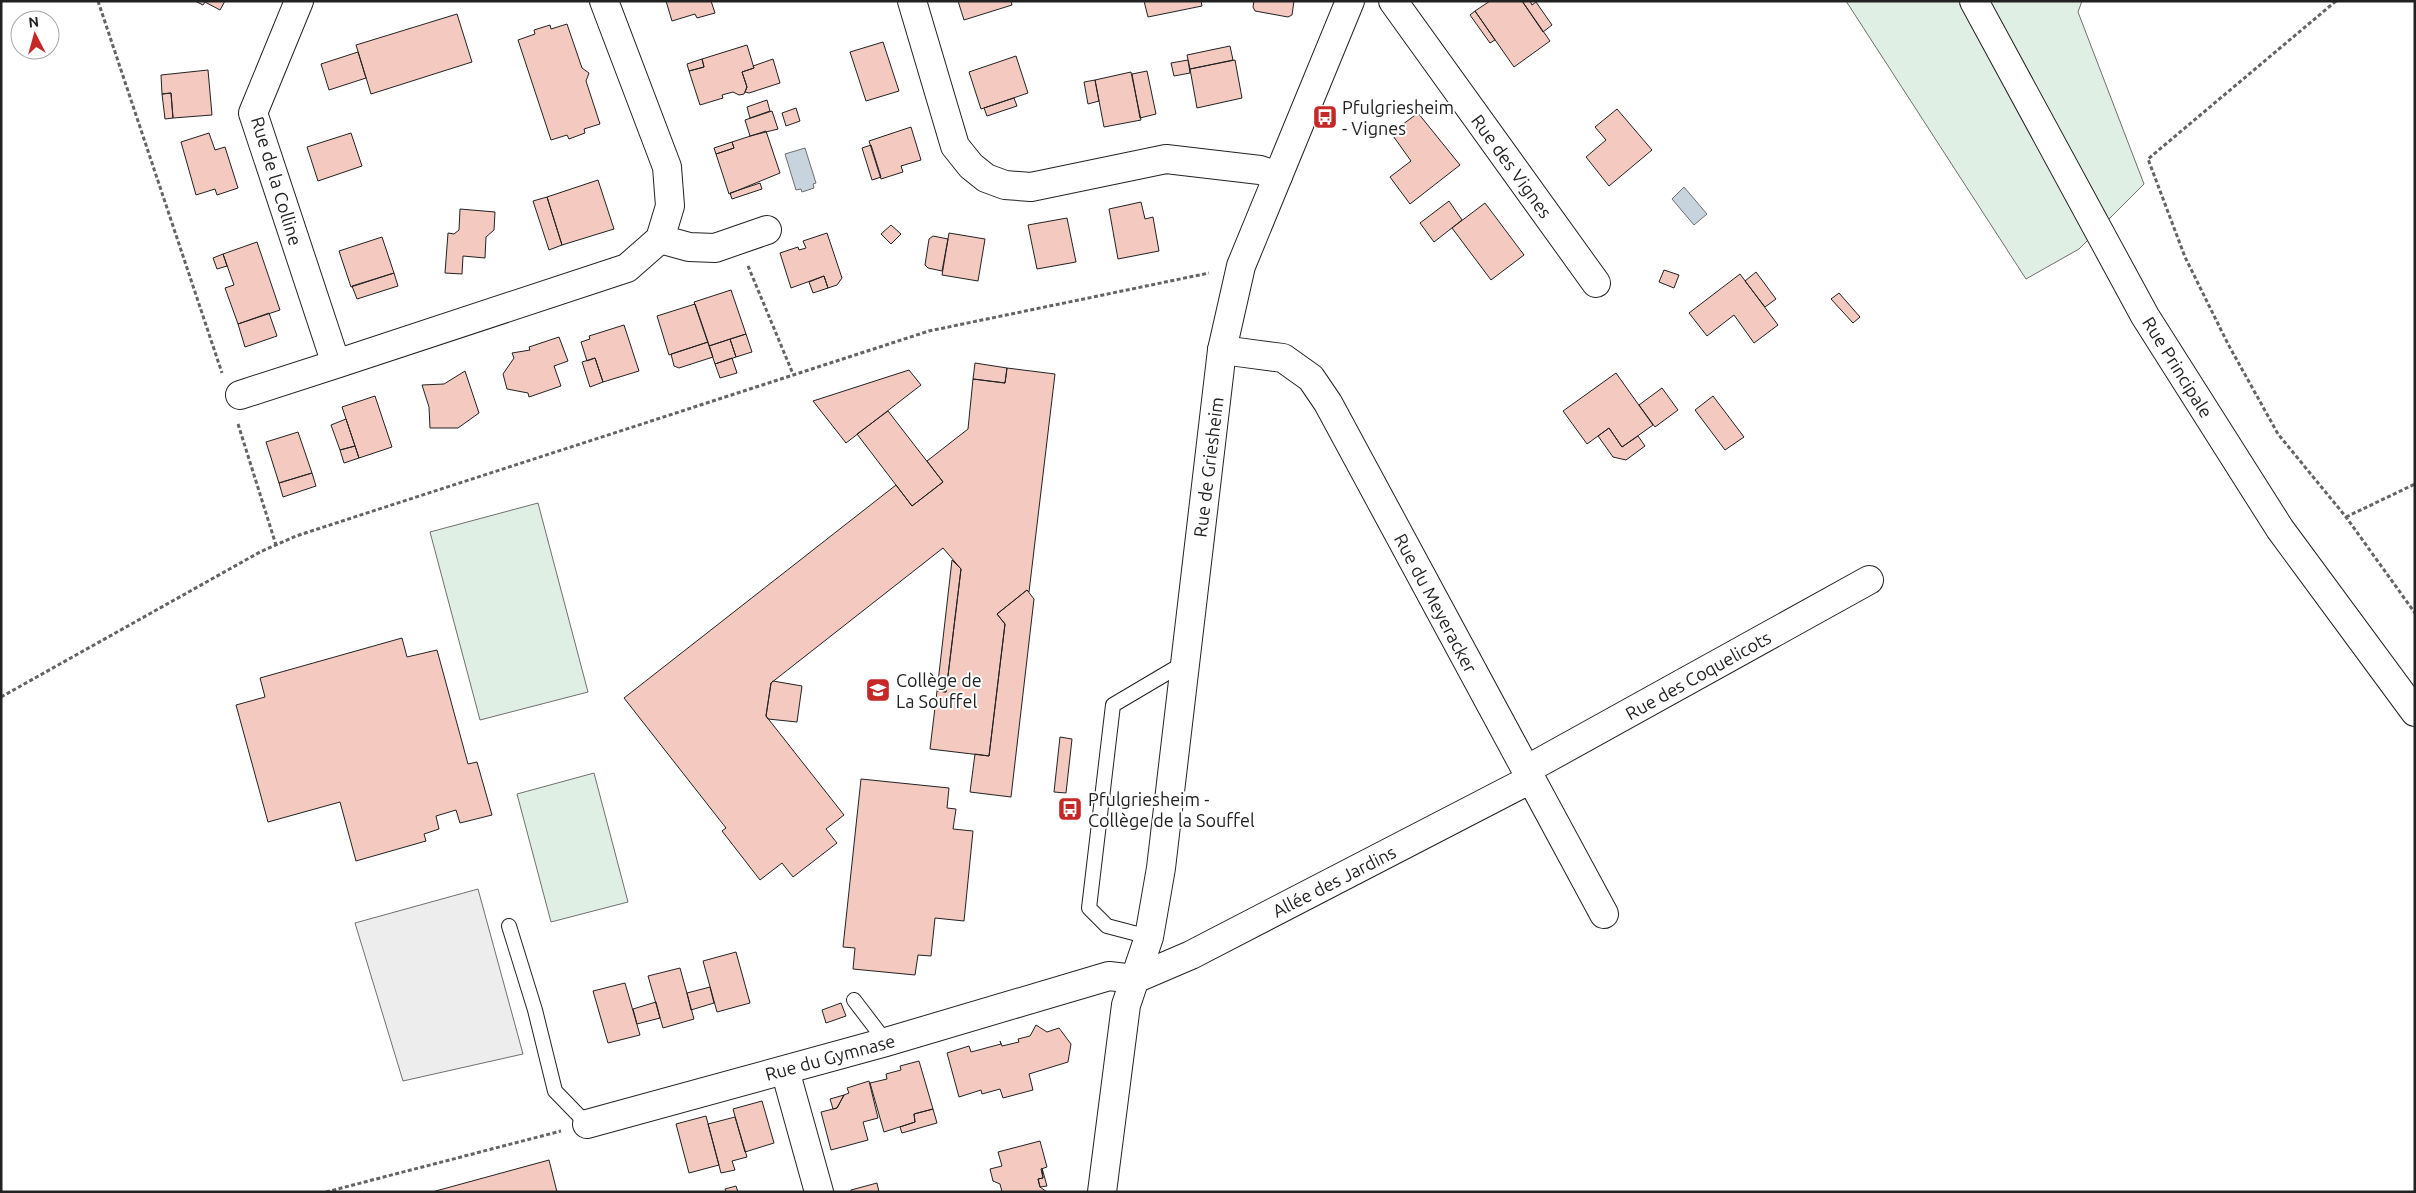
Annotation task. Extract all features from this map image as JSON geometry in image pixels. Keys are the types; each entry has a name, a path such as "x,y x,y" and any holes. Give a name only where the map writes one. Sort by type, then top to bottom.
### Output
{"street":[{"name":"Rue de la Colline","path":"299,1 253,113 336,364"},
{"path":"233,397 627,268 660,239 670,206 667,167 604,1"},
{"path":"912,1 955,146 972,166 986,178 1005,184 1031,187 1166,159 1260,170 1278,176"},
{"name":"Rue de Griesheim","path":"1102,1192 1126,1005 1146,945 1161,868 1222,350 1241,266 1350,1"},
{"name":"Rue des Vignes","path":"1394,1 1596,283"},
{"name":"Rue Principale","path":"1974,1 2145,316 2280,529 2415,712"},
{"path":"660,239 689,248 715,248 767,230"},
{"name":"Rue du Meyeracker","path":"1222,350 1283,358 1311,378 1328,403 1604,914"},
{"name":"Rue des Coquelicots","path":"1528,774 1869,580"},
{"name":"Allée des Jardins","path":"1135,979 1190,955 1528,774"},
{"name":"Rue du Gymnase","path":"587,1124 886,1042 1109,976 1135,979"},
{"path":"785,1070 819,1192"}],"lane":[{"path":"1146,945 1107,926 1089,908 1113,704 1184,663"},
{"path":"509,926 535,1010 555,1091 587,1124"},
{"path":"854,1000 886,1042"}],"path":[{"path":"98,1 233,397 276,545"},
{"path":"2336,1 2148,159 2185,257 2232,352 2278,434 2346,517 2415,613"},
{"path":"738,240 793,374"},
{"path":"1,697 276,545 296,536 929,331 1241,266"},
{"path":"2346,517 2415,484"},
{"path":"326,1192 587,1124"}],"green space":[{"path":"1846,1 2082,1 2078,12 2144,184 2079,249 2026,279"},
{"path":"538,503 588,692 480,720 430,532"},
{"path":"594,773 628,902 551,922 517,794"}],"shaded area":[{"path":"805,148 816,183 813,184 814,188 802,192 801,189 796,190 785,154"},
{"path":"1684,187 1707,214 1694,225 1672,199"},
{"path":"478,889 523,1054 403,1081 355,923"}],"building":[{"path":"195,1 225,1 220,10 205,2 203,5"},
{"path":"666,1 711,1 715,13 697,18 695,14 672,21"},
{"path":"958,1 1011,1 1012,5 964,20"},
{"path":"1144,1 1201,1 1202,6 1148,17"},
{"path":"1254,1 1294,1 1292,15 1288,17 1255,11 1253,7"},
{"path":"1490,1 1522,1 1550,41 1514,67 1475,11"},
{"path":"1522,1 1530,1 1532,5 1536,2 1552,25 1543,32"},
{"path":"1475,11 1495,40 1490,43 1470,15"},
{"path":"457,14 472,62 371,94 356,45"},
{"path":"567,24 582,68 589,73 586,81 600,124 584,129 585,133 569,139 567,135 551,140 518,40 535,34 534,30 550,25 551,29"},
{"path":"883,42 899,91 866,101 850,52"},
{"path":"747,45 754,68 742,72 747,87 744,94 739,95 733,92 722,95 723,98 700,105 689,71 704,67 702,59"},
{"path":"1230,46 1233,60 1190,69 1187,55"},
{"path":"358,52 366,78 329,90 321,64"},
{"path":"1016,56 1028,93 981,109 969,72"},
{"path":"702,59 704,67 689,71 687,64"},
{"path":"773,59 780,83 749,93 745,92 747,87 742,72"},
{"path":"1188,60 1190,73 1174,76 1171,63"},
{"path":"1235,60 1242,98 1197,108 1190,69"},
{"path":"208,70 212,115 173,118 171,93 162,94 161,75"},
{"path":"1147,71 1156,114 1140,118 1132,74"},
{"path":"1131,72 1141,120 1104,127 1095,80"},
{"path":"1095,80 1099,101 1088,104 1084,82"},
{"path":"171,93 173,118 165,119 162,94"},
{"path":"1014,98 1017,106 987,116 984,108"},
{"path":"767,100 770,111 750,118 747,107"},
{"path":"796,108 800,121 786,126 782,113"},
{"path":"1617,109 1652,150 1609,186 1586,157 1606,140 1595,127"},
{"path":"772,111 778,129 750,136 745,120"},
{"path":"1418,113 1460,165 1410,204 1390,177 1411,161 1391,133"},
{"path":"911,127 921,160 901,166 903,172 881,179 869,141"},
{"path":"766,131 780,173 729,194 716,154 734,148 732,142"},
{"path":"209,133 215,150 225,147 238,188 217,195 215,189 196,195 181,142"},
{"path":"351,133 362,166 318,181 307,147"},
{"path":"732,142 734,148 716,154 714,148"},
{"path":"871,145 881,177 872,180 862,148"},
{"path":"598,180 614,229 562,245 547,197"},
{"path":"760,183 762,189 732,199 730,193"},
{"path":"547,197 562,245 549,250 533,201"},
{"path":"1449,201 1462,220 1434,242 1420,223"},
{"path":"1141,202 1145,219 1153,217 1159,251 1118,259 1109,209"},
{"path":"1485,203 1524,255 1491,280 1452,228"},
{"path":"460,209 495,212 494,230 486,237 485,258 463,256 462,274 445,273 448,233 454,234 459,230"},
{"path":"1067,218 1076,262 1037,269 1028,225"},
{"path":"891,225 901,234 891,244 881,234"},
{"path":"827,233 842,278 837,285 828,288 824,276 791,288 780,253 798,247 799,250 806,248 803,241"},
{"path":"949,233 985,239 978,281 942,275"},
{"path":"933,236 948,239 942,271 928,268 925,265 929,239"},
{"path":"382,237 394,273 351,287 339,251"},
{"path":"257,242 280,310 238,324 225,288 234,285 223,254"},
{"path":"223,254 227,266 217,269 213,258"},
{"path":"1664,270 1679,275 1674,288 1659,282"},
{"path":"1756,272 1776,299 1765,307 1745,281"},
{"path":"394,273 398,286 357,299 352,286"},
{"path":"1740,274 1778,325 1754,343 1734,315 1707,336 1689,313"},
{"path":"824,276 828,288 813,293 809,282"},
{"path":"731,290 746,334 709,346 694,302"},
{"path":"1839,293 1860,317 1853,323 1831,299"},
{"path":"695,304 708,342 669,355 657,316"},
{"path":"269,313 277,336 245,347 238,324"},
{"path":"624,325 639,371 603,382 595,358 587,361 581,342 590,339 589,336"},
{"path":"746,334 752,352 736,357 730,339"},
{"path":"559,337 568,361 554,366 561,386 529,397 528,393 507,389 503,374 514,358 512,353 530,350 529,347"},
{"path":"730,339 736,357 715,364 709,346"},
{"path":"708,342 713,357 679,368 674,366 671,354"},
{"path":"595,358 603,382 590,387 582,362"},
{"path":"732,358 737,373 720,378 715,364"},
{"path":"975,363 1007,368 1005,383 973,379"},
{"path":"1007,368 1055,374 1029,592 1027,590 997,614 1005,624 989,756 930,749 937,691 946,692 961,569 943,548 771,683 766,716 844,815 826,829 837,843 793,877 782,863 760,880 722,831 726,828 624,698 896,485 912,506 943,482 927,461 968,429 973,379 1005,383"},
{"path":"909,370 921,385 846,443 813,401"},
{"path":"465,371 479,413 458,428 430,428 429,407 422,385 444,384"},
{"path":"1616,373 1653,425 1622,447 1609,428 1587,444 1563,411"},
{"path":"1662,388 1678,410 1655,427 1639,405"},
{"path":"375,396 392,447 359,458 342,407"},
{"path":"1713,396 1744,437 1725,450 1695,410"},
{"path":"888,411 943,482 912,506 857,434"},
{"path":"346,419 355,446 340,450 331,425"},
{"path":"1609,428 1622,447 1638,436 1645,446 1626,460 1613,457 1598,436"},
{"path":"298,432 312,473 279,483 266,442"},
{"path":"355,446 359,458 344,463 340,450"},
{"path":"312,473 316,486 283,497 279,483"},
{"path":"952,560 961,569 946,692 937,691"},
{"path":"1027,590 1034,599 1011,797 970,792 975,754 989,756 1005,624 997,614"},
{"path":"402,638 407,657 437,650 468,764 477,762 492,815 460,823 456,810 436,816 439,829 424,834 426,841 356,861 340,802 268,822 236,705 265,697 260,678"},
{"path":"773,681 802,686 797,722 768,719 766,716 771,683"},
{"path":"1060,737 1072,739 1066,793 1054,792"},
{"path":"861,779 949,788 947,808 956,809 953,829 973,831 964,921 935,918 931,956 918,955 915,975 853,969 855,948 843,947"},
{"path":"736,952 750,1003 717,1012 703,961"},
{"path":"680,968 694,1019 663,1028 648,976"},
{"path":"625,983 640,1035 608,1043 593,991"},
{"path":"710,987 714,1003 691,1010 687,993"},
{"path":"656,1002 660,1018 637,1024 633,1009"},
{"path":"841,1003 846,1016 826,1023 822,1010"},
{"path":"1036,1025 1047,1032 1059,1028 1071,1044 1068,1062 1029,1074 1033,1090 1003,1098 1000,1089 982,1094 981,1090 959,1097 947,1053 969,1046 971,1052 1001,1044 1000,1041 1002,1046 1019,1042 1018,1039 1030,1036"},
{"path":"919,1061 933,1109 914,1114 915,1122 884,1132 870,1083 887,1079 886,1074 901,1070 900,1066"},
{"path":"869,1081 878,1118 863,1122 868,1140 831,1150 821,1112 837,1108 844,1095 849,1093 847,1088"},
{"path":"844,1095 837,1108 833,1109 830,1099"},
{"path":"762,1101 774,1143 745,1152 733,1109"},
{"path":"933,1109 937,1123 902,1133 900,1127 915,1122 914,1114"},
{"path":"706,1116 719,1165 689,1173 676,1124"},
{"path":"735,1117 747,1157 732,1161 735,1170 721,1173 708,1124"},
{"path":"1040,1141 1047,1167 1041,1169 1043,1178 1038,1179 1040,1187 1047,1192 1002,1192 1000,1184 993,1181 990,1169 1002,1166 998,1152"},
{"path":"549,1160 557,1192 432,1192"},
{"path":"1042,1168 1047,1186 1040,1187 1038,1179 1043,1178"},
{"path":"877,1183 879,1192 851,1192 851,1190"},
{"path":"736,1186 738,1192 726,1192 725,1189"}],"place":[{"name":"Pfulgriesheim - Vignes","path":"1325,117"},
{"name":"Collège de La Souffel","path":"878,690"},
{"name":"Pfulgriesheim - Collège de la Souffel","path":"1070,809"}]}
